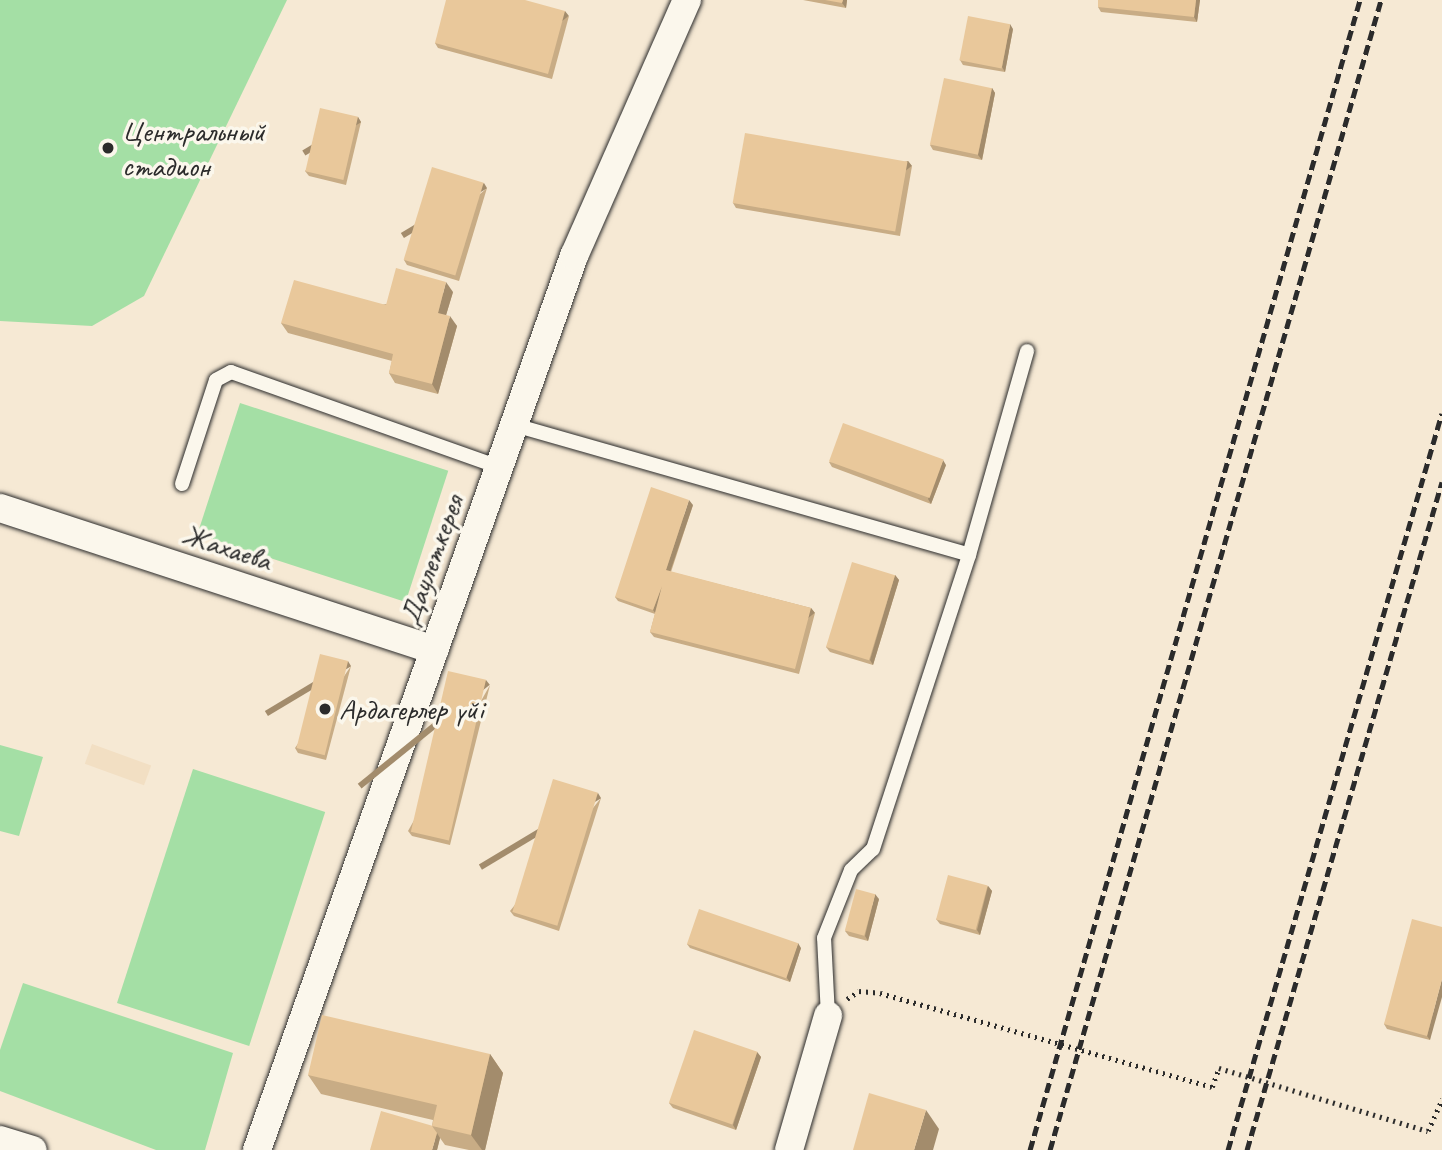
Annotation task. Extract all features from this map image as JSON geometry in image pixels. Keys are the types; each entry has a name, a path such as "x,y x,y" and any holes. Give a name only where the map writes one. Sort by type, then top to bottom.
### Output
{"street":[{"name":"Даулеткерея","path":"257,1150 574,256 687,0"},
{"name":"Жахаева","path":"0,508 434,650"},
{"path":"789,1150 828,1016"},
{"path":"0,1140 32,1150"}],"lane":[{"path":"828,1016 824,937 851,870 873,849 969,555 1027,351"},
{"path":"182,484 216,380 232,372 499,467"},
{"path":"514,425 969,555"}],"path":[{"path":"828,1016 859,991 880,993 1212,1087 1219,1068 1428,1131 1442,1099"}],"shaded area":[{"path":"92,744 151,766 144,785 85,764"}],"green space":[{"name":"Центральный стадион","path":"0,0 287,0 144,296 92,326 0,321"},
{"path":"240,403 448,471 406,602 197,534"},
{"path":"0,745 43,757 19,836 0,831"},
{"path":"193,769 325,812 249,1046 117,1003"},
{"path":"23,983 233,1053 205,1150 156,1150 0,1091 0,1050"}],"building":[{"path":"446,0 525,0 565,11 548,74 435,43"},
{"path":"1098,0 1196,0 1194,17 1098,7"},
{"path":"968,16 1010,24 1002,68 959,60"},
{"path":"944,78 992,88 978,155 930,145"},
{"path":"320,108 358,117 343,180 305,171"},
{"path":"745,133 907,162 895,232 733,203"},
{"path":"432,167 484,183 455,276 404,260"},
{"path":"396,268 446,282 438,313 450,316 432,384 389,373 393,354 281,323 294,280 386,305"},
{"path":"843,423 944,460 930,498 829,462"},
{"path":"651,487 689,500 666,570 811,608 795,669 650,632 662,586 653,610 615,597"},
{"path":"852,562 895,575 869,660 826,647"},
{"name":"Ардагерлер үйі","path":"320,654 348,661 325,755 297,748"},
{"path":"448,671 486,680 449,841 411,832"},
{"path":"553,779 598,793 557,926 512,912"},
{"path":"948,875 988,886 976,930 936,919"},
{"path":"856,889 875,894 864,936 845,931"},
{"path":"699,909 798,943 786,978 687,944"},
{"path":"1412,919 1442,927 1442,979 1427,1036 1384,1024"},
{"path":"322,1015 490,1054 471,1135 432,1126 437,1105 308,1075"},
{"path":"694,1030 757,1052 732,1125 669,1103"},
{"path":"869,1093 926,1110 914,1150 853,1150"},
{"path":"381,1111 433,1126 437,1133 432,1150 370,1150"}],"railway":[{"path":"1030,1150 1360,0"},
{"path":"1050,1150 1381,0"},
{"path":"1228,1150 1442,413"},
{"path":"1247,1150 1442,482"}],"place":[{"name":"Центральный стадион","path":"108,148"},
{"name":"Ардагерлер үйі","path":"325,709"}]}
